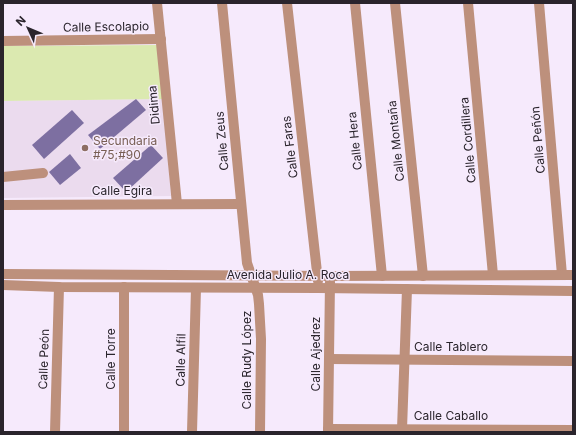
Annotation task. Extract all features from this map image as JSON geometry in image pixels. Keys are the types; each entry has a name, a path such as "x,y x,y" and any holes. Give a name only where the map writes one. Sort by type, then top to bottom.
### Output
{"street":[{"name":"Didima","path":"157,3 176,204"},
{"name":"Calle Zeus","path":"222,3 247,263 252,275"},
{"name":"Calle Faras","path":"286,3 318,276 318,288"},
{"name":"Calle Hera","path":"355,3 382,276"},
{"name":"Calle Montaña","path":"395,3 423,276"},
{"name":"Calle Cordillera","path":"468,3 493,276"},
{"name":"Calle Peñón","path":"539,3 562,275"},
{"name":"Calle Escolapio","path":"3,41 161,39"},
{"path":"3,177 43,173"},
{"name":"Calle Egira","path":"3,205 241,204"},
{"name":"Avenida Julio A. Roca","path":"3,274 318,276 573,275"},
{"name":"Calle Rudy López","path":"252,275 259,304 261,339 260,432"},
{"name":"Calle Ajedrez","path":"328,431 330,276"},
{"name":"Avenida Julio A. Roca","path":"3,285 59,287 573,291"},
{"name":"Calle Peón","path":"55,432 59,287"},
{"name":"Calle Torre","path":"124,287 124,432"},
{"name":"Calle Alfil","path":"192,432 196,288"},
{"path":"402,429 407,290"},
{"name":"Calle Tablero","path":"329,359 573,360"},
{"name":"Calle Caballo","path":"328,431 402,429 573,430"}],"shaded area":[{"name":"Secundaria #75;#90","path":"163,99 171,196 3,198 3,101"}],"green space":[{"path":"158,45 163,99 3,101 3,46"}],"building":[{"path":"136,99 146,110 100,149 88,135"},
{"path":"72,110 84,123 44,159 32,145"},
{"path":"151,145 163,158 126,192 113,178"},
{"path":"70,154 81,168 60,185 49,172"}],"place":[{"name":"Secundaria #75;#90","path":"85,148"}]}
